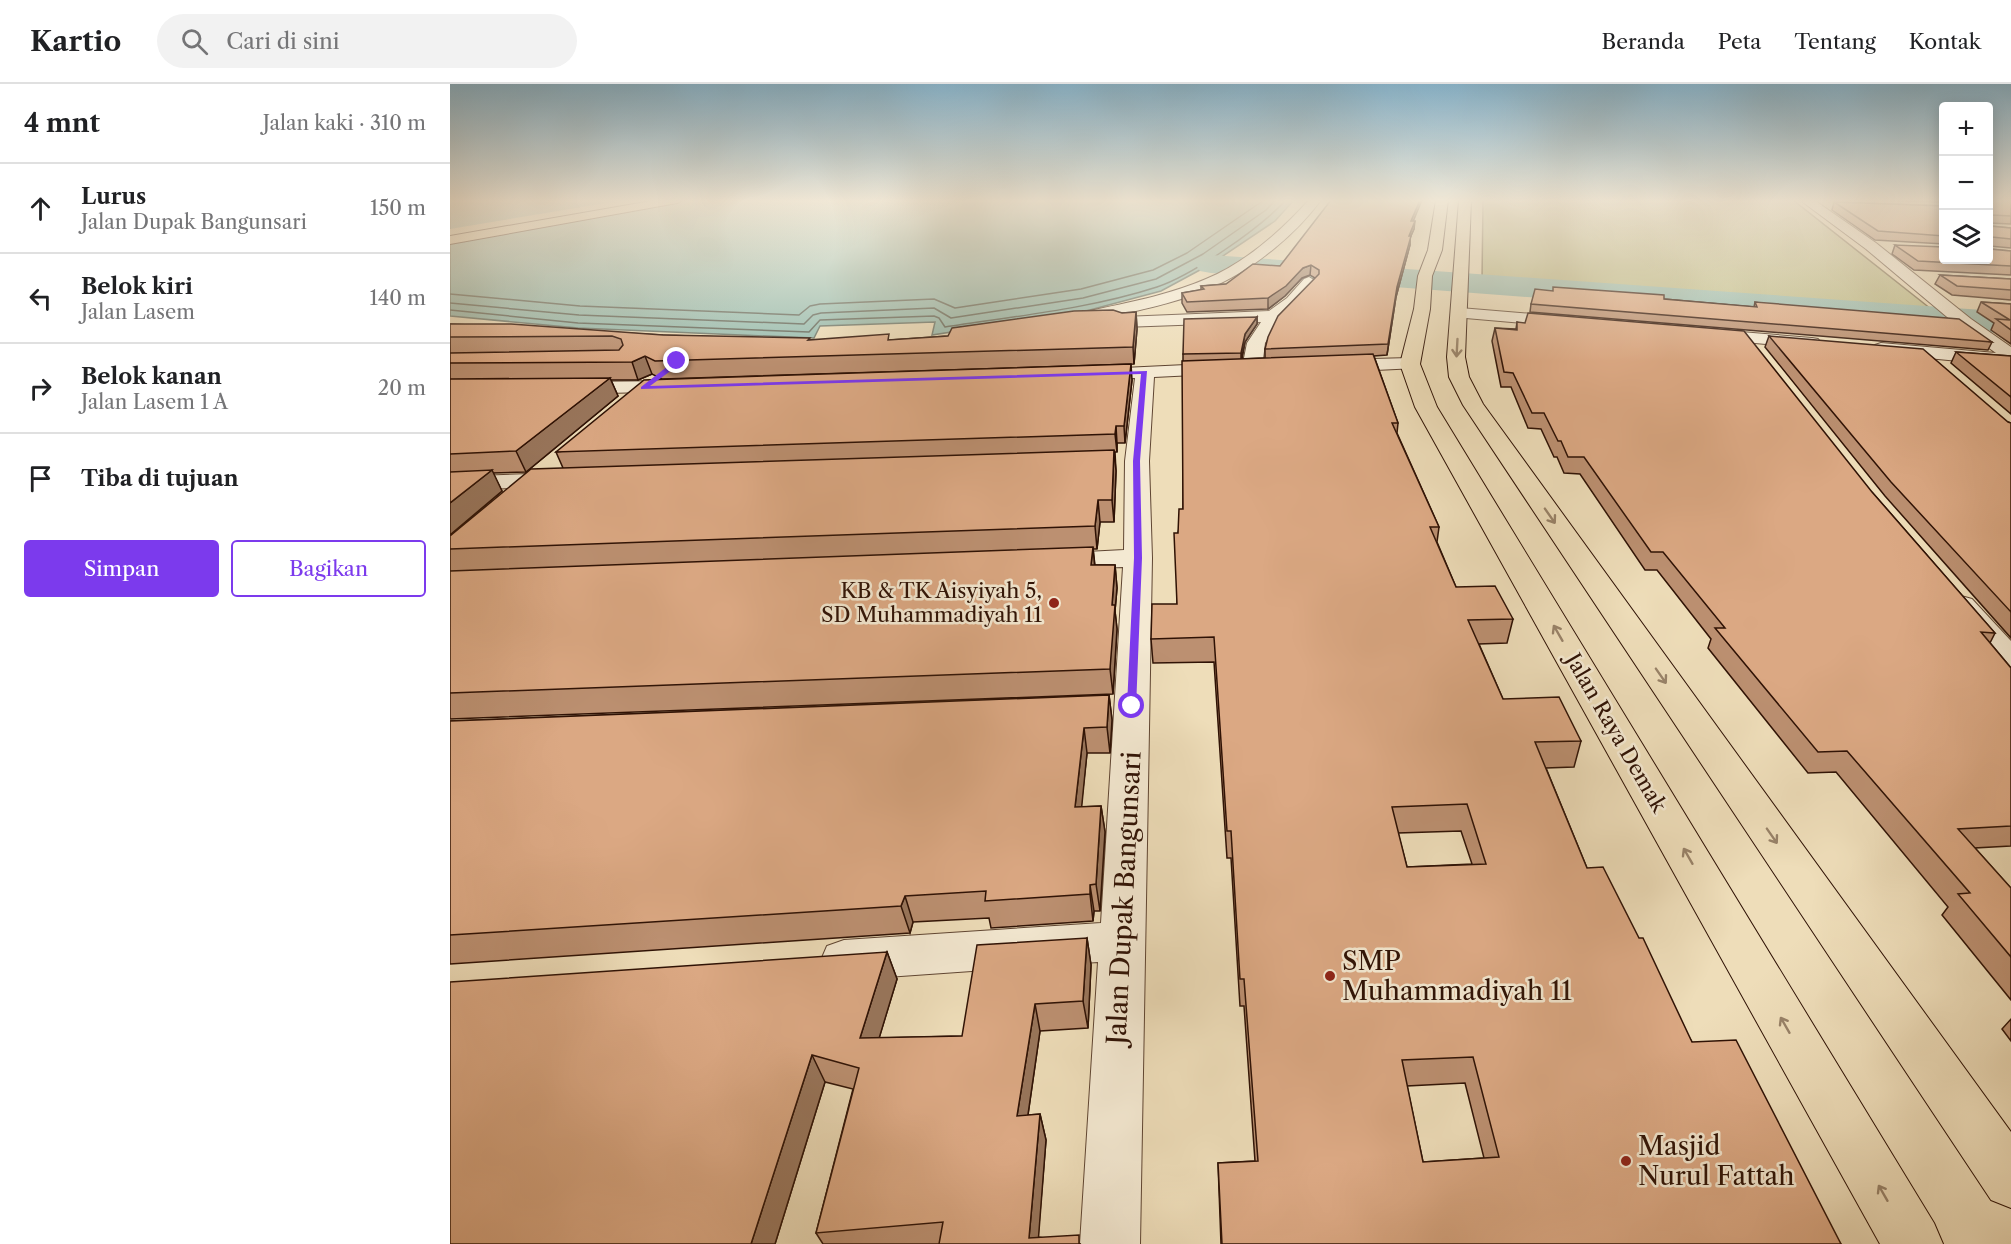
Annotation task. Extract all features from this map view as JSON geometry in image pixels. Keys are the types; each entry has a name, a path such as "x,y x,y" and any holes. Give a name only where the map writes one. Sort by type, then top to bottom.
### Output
{"highway":[{"path":"1410,364 1422,309 1424,282 1433,254"},
{"path":"1462,254 1458,367 1459,377 1473,405 2011,1180"},
{"name":"Jalan Raya Demak","path":"1410,364 1426,407 1913,1244"}],"street":[{"path":"1059,322 1092,317 1171,296 1212,282 1255,254"},
{"path":"1881,254 1940,302 1962,314 2011,356"},
{"path":"1909,276 1933,278"},
{"path":"1251,368 1256,343 1273,316 1293,301 1309,282"},
{"path":"1461,294 1591,324"},
{"path":"1119,322 1273,316"},
{"path":"1687,332 1829,344"},
{"path":"1746,337 1766,364"},
{"path":"1865,347 2011,360"},
{"path":"1924,352 1950,375"},
{"path":"1319,366 1410,364"},
{"path":"1070,375 1274,367"},
{"path":"618,410 667,371"},
{"name":"Jalan Dupak Bangunsari","path":"1110,1244 1121,941 1115,706 1138,558 1125,461 1144,373"},
{"path":"552,388 702,386"},
{"path":"508,502 558,460"},
{"path":"450,484 580,480"},
{"path":"1019,563 1138,558"},
{"path":"1944,586 2011,660"},
{"path":"808,963 1121,941"}],"shaded area":[{"path":"1482,254 1862,254 1931,309 1482,281"}],"water":[{"path":"450,254 1226,254 1161,291 1086,311 932,335 935,322 820,326 814,338 578,328 450,316"}],"building":[{"path":"1289,254 1406,254 1397,287 1388,344 1265,349 1278,316 1319,274 1319,270 1311,265 1303,268 1286,286 1268,298 1187,302 1182,293 1204,289 1201,286 1226,284 1253,264 1280,266"},
{"path":"1908,254 1939,254 1939,262 1918,261"},
{"path":"1993,254 2011,254 2011,266 1974,264 1993,264"},
{"path":"1940,275 2011,279 2011,290 1957,286"},
{"path":"1553,287 1664,295 1664,299 1757,307 1755,302 1959,319 1992,342 1531,304 1535,289 1553,291"},
{"path":"1981,302 2011,304 2011,330 1996,319 2010,320"},
{"path":"1113,310 1122,313 1136,312 1133,347 655,361 645,356 632,362 450,363 450,353 619,350 623,345 621,339 612,336 450,337 450,324 511,324 663,335 810,338 808,340 889,334 888,340 948,336 952,328 1074,311"},
{"path":"1528,313 1744,331 1872,492 1995,633 1981,632 2011,668 2011,826 1958,829 2011,888 2011,957 1958,894 1970,893 1847,751 1818,752 1715,628 1725,628 1663,552 1651,552 1584,457 1568,457 1544,413 1532,413 1513,373 1504,372 1495,328 1517,330 1517,322 1525,323"},
{"path":"1257,317 1245,334 1241,353 1183,354 1184,319"},
{"path":"1769,336 1923,349 2011,423 2011,612 1891,482"},
{"path":"1956,352 2011,356 2011,397"},
{"path":"1373,354 1398,423 1392,423 1439,527 1430,527 1456,587 1495,586 1513,619 1468,620 1503,699 1559,697 1581,741 1535,742 1587,868 1603,867 1639,938 1643,938 1692,1042 1736,1040 1841,1244 1222,1244 1218,1163 1258,1161 1244,979 1240,979 1231,831 1227,831 1214,637 1151,639 1152,604 1177,604 1174,533 1178,533 1179,509 1183,509 1182,361","holes":["1467,804 1486,864 1407,867 1392,807","1473,1057 1499,1157 1423,1162 1402,1060"]},
{"path":"1131,364 1124,426 1116,426 1115,434 556,452 644,380"},
{"path":"610,378 516,451 450,454 450,379"},
{"path":"1114,450 1112,500 1098,500 1095,526 450,549 450,536 531,469"},
{"path":"492,470 450,503 450,472"},
{"path":"1093,547 1091,565 1115,565 1112,605 1115,605 1110,669 450,693 450,571"},
{"path":"1109,695 1107,727 1084,728 1075,807 1101,806 1096,884 1090,885 1090,894 985,901 986,891 905,896 901,906 450,935 450,721"},
{"path":"1087,938 1083,1001 1035,1004 1017,1116 1040,1114 1029,1238 1079,1235 1079,1244 939,1244 943,1222 816,1233 859,1068 812,1055 751,1244 450,1244 450,982 887,952 860,1038 962,1036 977,945"}],"waterway":[{"path":"1211,264 2011,323"}],"place":[{"name":"KB & TK Aisyiyah 5, SD Muhammadiyah 11","path":"1054,603"},
{"name":"SMP Muhammadiyah 11","path":"1330,976"},
{"name":"Masjid Nurul Fattah","path":"1626,1161"}],"route":[{"path":"677,361 678,363 643,388 1144,373 1137,461 1138,558 1132,706"}]}
